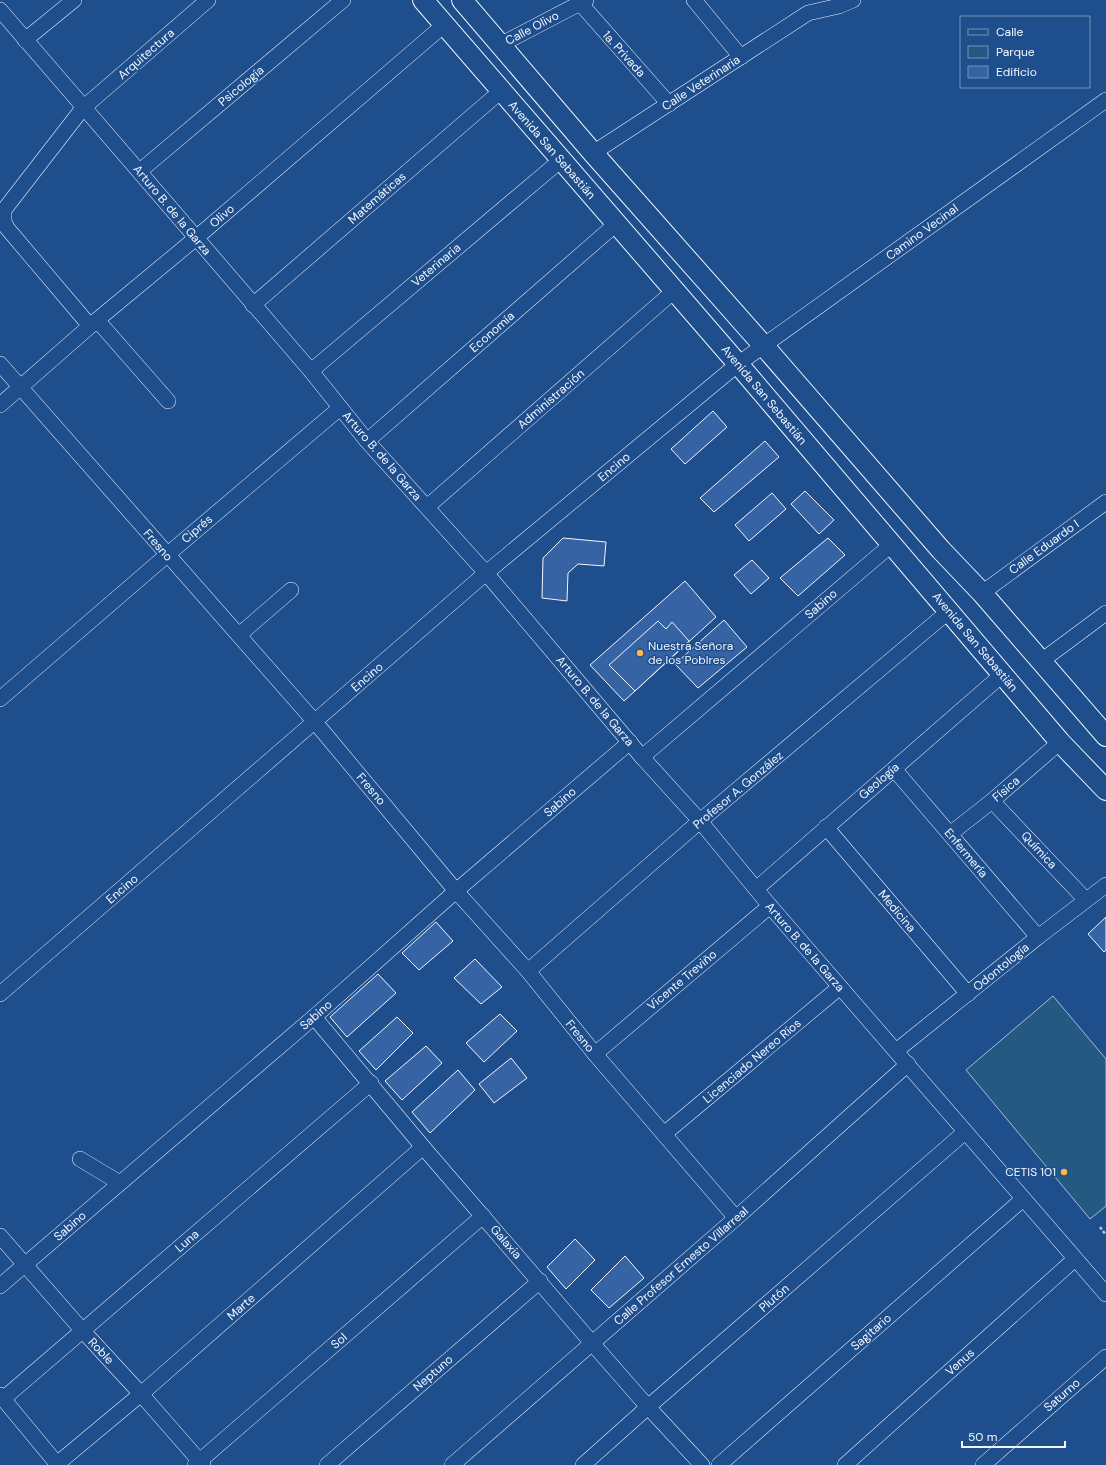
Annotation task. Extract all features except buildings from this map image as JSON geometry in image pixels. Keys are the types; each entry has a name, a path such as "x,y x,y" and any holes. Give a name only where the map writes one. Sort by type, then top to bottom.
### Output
{"main road":[{"name":"Avenida San Sebastián","path":"423,0 738,364 1060,742 1106,790"},
{"path":"462,0 593,153 763,345 935,544 982,593 1040,662 1106,736"}],"street":[{"path":"25,40 74,0"},
{"name":"Arquitectura","path":"83,108 208,0"},
{"name":"Psicología","path":"140,171 343,0"},
{"path":"694,0 741,57"},
{"name":"Calle Veterinaria","path":"593,153 808,13 839,6 853,0"},
{"name":"Calle Olivo","path":"500,45 583,2"},
{"name":"1a. Privada","path":"583,2 669,104"},
{"name":"Arturo B. de la Garza","path":"0,10 83,108 140,171 254,304 368,441 486,573 642,757 700,821 770,906 1106,1294"},
{"name":"Olivo","path":"0,406 94,323 196,238 444,25"},
{"name":"Matemáticas","path":"254,304 501,91"},
{"name":"Camino Vecinal","path":"738,364 1106,100"},
{"path":"83,108 9,202 4,210 3,216 7,228 168,401"},
{"name":"Veterinaria","path":"311,371 561,160"},
{"name":"Economía","path":"368,441 616,224"},
{"name":"Administración","path":"427,507 674,291"},
{"name":"Fresno","path":"0,364 315,722 456,891 528,971 595,1054 736,1218"},
{"name":"Encino","path":"0,994 486,573 738,364"},
{"name":"Ciprés","path":"0,699 340,408"},
{"name":"Calle Eduardo I","path":"982,593 1106,502"},
{"name":"Sabino","path":"642,757 891,545"},
{"path":"239,635 291,590"},
{"name":"Profesor A. González","path":"528,971 700,821 948,611"},
{"path":"1040,662 1106,613"},
{"name":"Geología","path":"756,889 1003,674"},
{"name":"Sabino","path":"0,1286 314,1017 456,891 630,742"},
{"name":"Física","path":"950,834 992,801 1060,742"},
{"name":"Enfermería","path":"894,769 1038,937"},
{"name":"Química","path":"992,801 1086,900"},
{"name":"Medicina","path":"826,827 968,994"},
{"name":"Odontología","path":"896,1051 1038,937 1106,885"},
{"name":"Vicente Treviño","path":"595,1054 770,906"},
{"name":"Licenciado Nereo Ríos","path":"664,1134 840,987"},
{"name":"Galaxia","path":"314,1017 371,1083 423,1147 592,1343 648,1407 702,1465"},
{"name":"Calle Profesor Ernesto Villarreal","path":"452,1465 736,1218 908,1064"},
{"name":"Luna","path":"1,1397 82,1330 371,1083"},
{"name":"Plutón","path":"583,1465 965,1132"},
{"name":"Marte","path":"58,1464 141,1394 423,1147"},
{"path":"80,1159 120,1184"},
{"name":"Sagitario","path":"719,1465 1023,1199"},
{"name":"Sol","path":"199,1464 483,1216"},
{"name":"Roble","path":"0,1236 82,1330 141,1394 199,1464"},
{"name":"Venus","path":"845,1465 1075,1259"},
{"name":"Neptuno","path":"327,1465 540,1281"},
{"name":"Saturno","path":"983,1465 1106,1358"},
{"path":"1,1397 58,1464"}],"path":[{"path":"1100,1227 1106,1235"}],"green space":[{"name":"CETIS 101","path":"1053,996 1106,1059 1106,1206 1090,1219 966,1070"}],"place":[{"name":"Nuestra Señora de los Poblres","path":"640,653"},
{"name":"CETIS 101","path":"1064,1172"}]}
